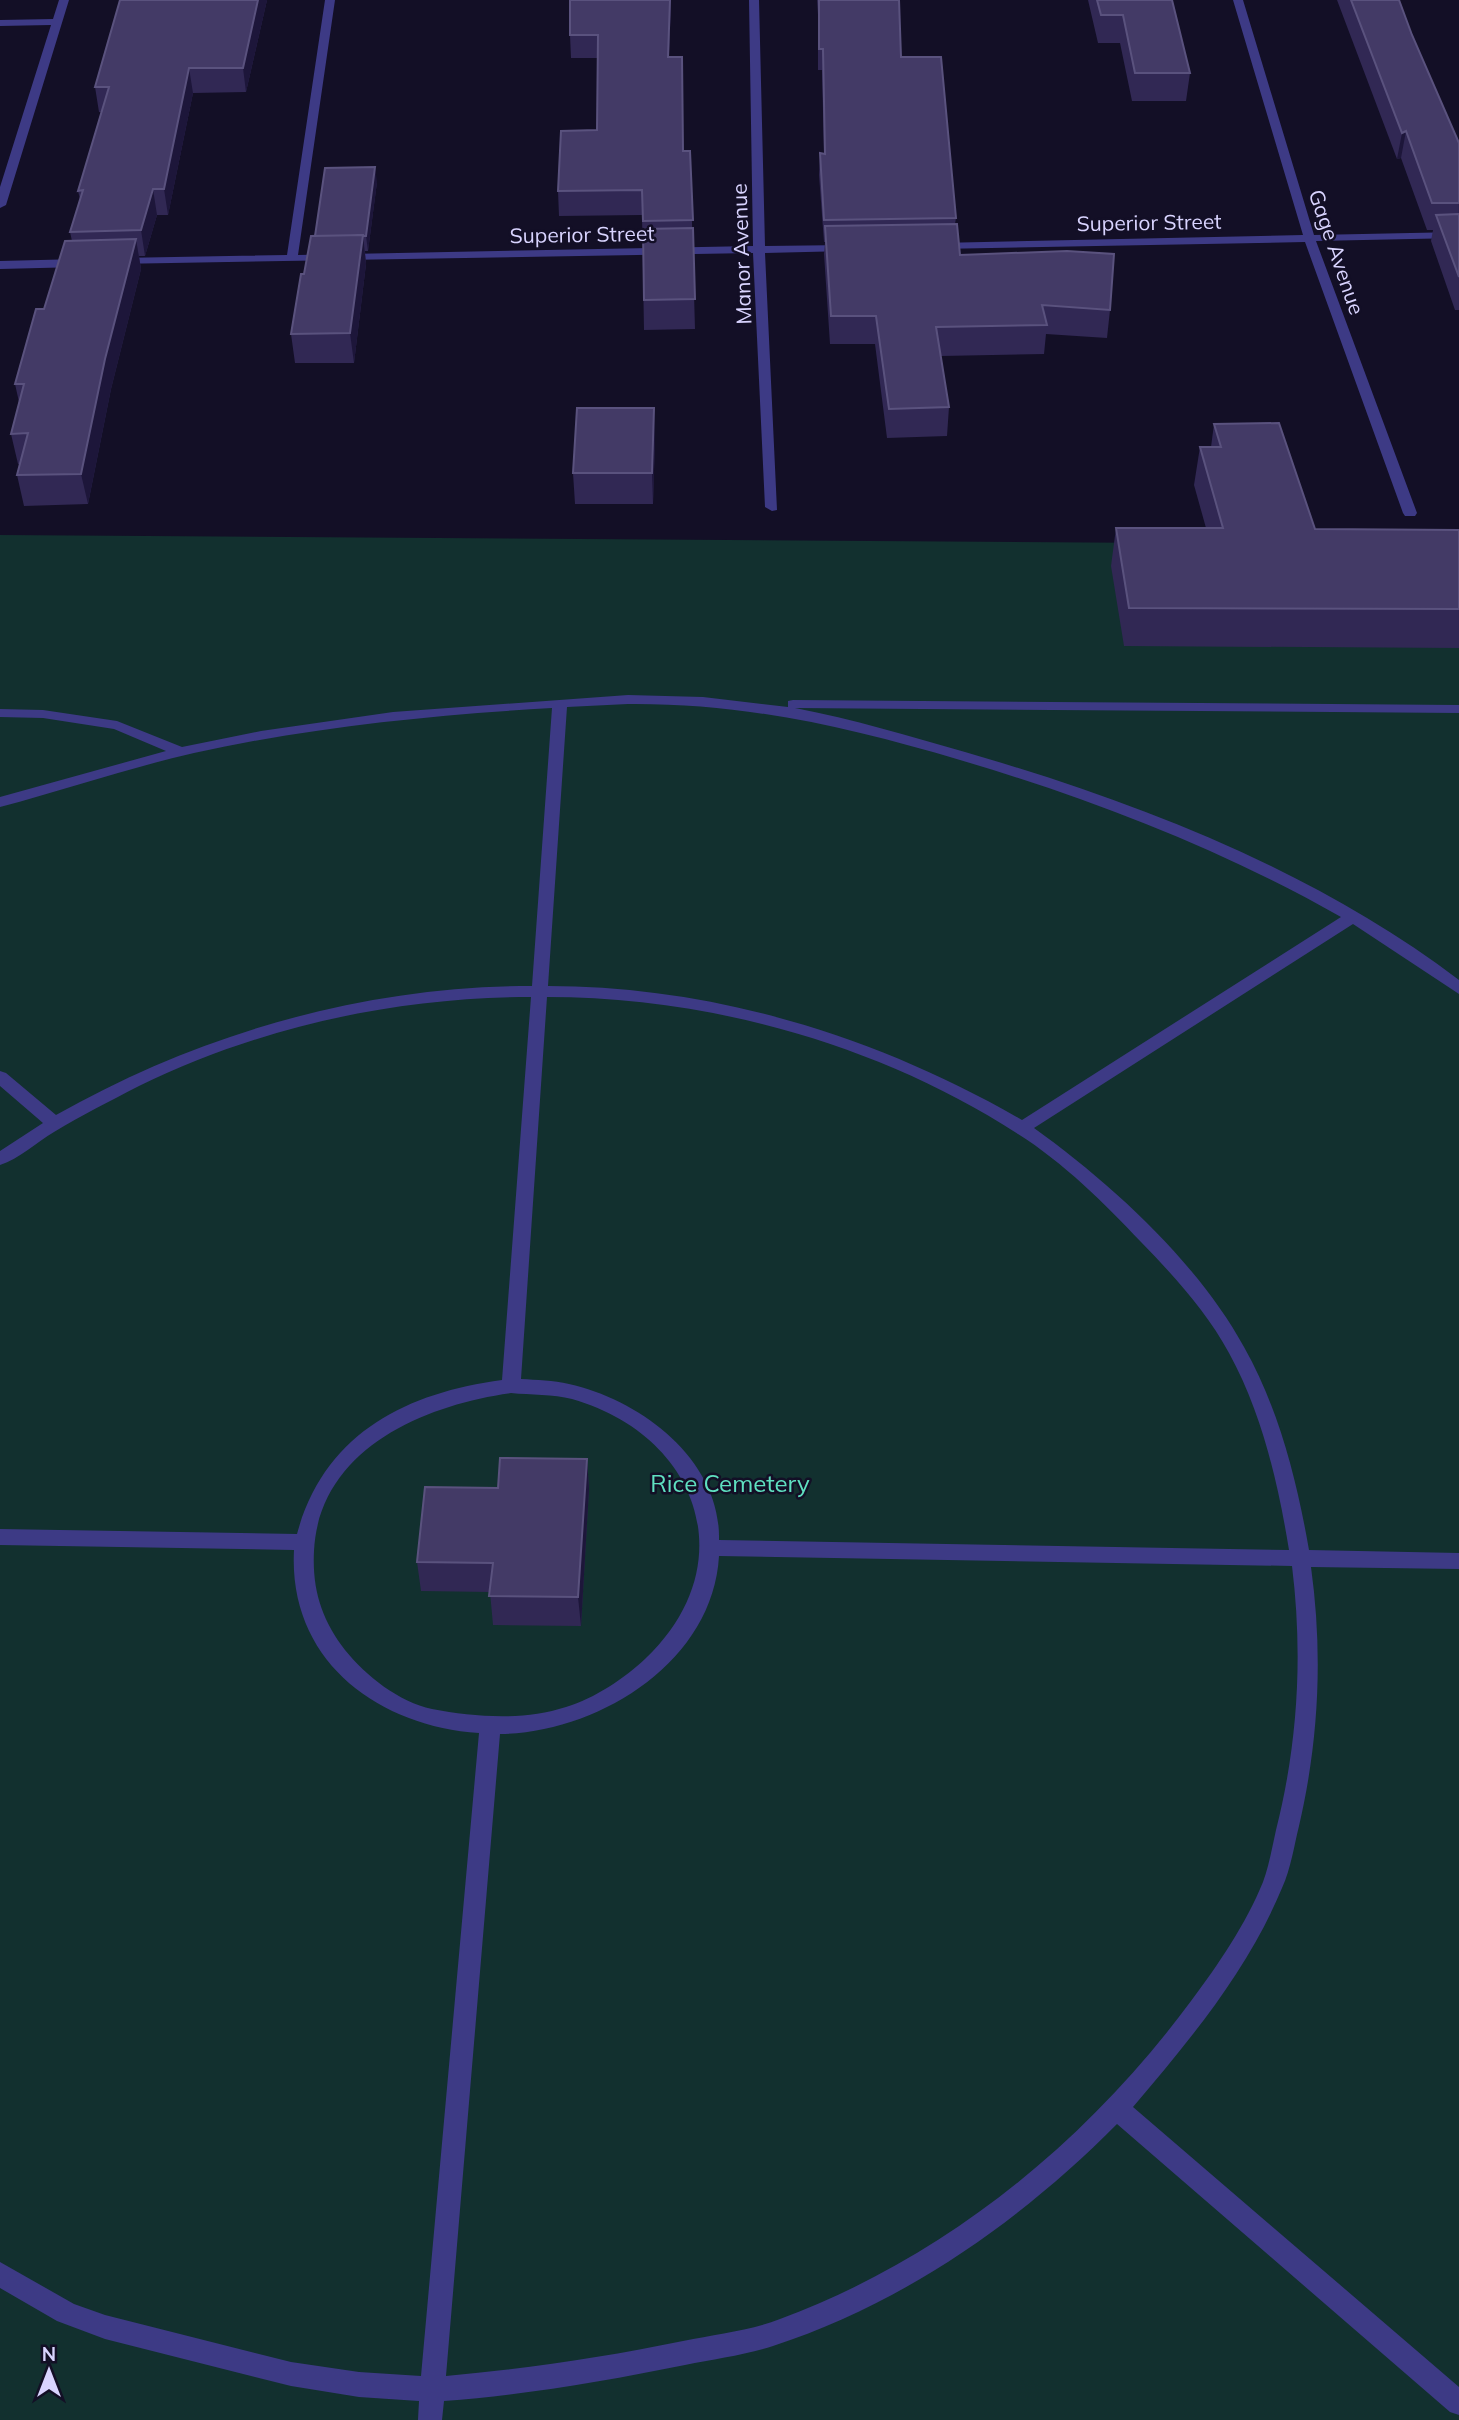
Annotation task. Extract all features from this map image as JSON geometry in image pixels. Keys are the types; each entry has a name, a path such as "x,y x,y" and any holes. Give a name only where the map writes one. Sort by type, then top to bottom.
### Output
{"street":[{"path":"0,205 64,0"},
{"path":"292,259 330,0"},
{"name":"Manor Avenue","path":"754,0 760,249 772,507"},
{"name":"Gage Avenue","path":"1238,0 1309,237 1410,513"},
{"path":"0,23 55,22"},
{"name":"Superior Street","path":"919,246 1459,235"},
{"name":"Superior Street","path":"102,263 864,247"},
{"path":"0,265 88,263"},
{"path":"0,802 71,778 177,750 323,723 420,710 658,700 727,703 1459,709"},
{"path":"511,1386 560,703"},
{"path":"727,703 813,716 892,736 1123,806 1232,855 1352,917 1429,964 1459,988"},
{"path":"0,713 43,714 117,725 177,750"},
{"path":"1021,1128 1352,917"},
{"path":"0,1159 53,1122 129,1082 206,1049 324,1015 422,998 540,990 606,993 680,1002 779,1024 867,1053 949,1086 1021,1128 1118,1206 1188,1279 1236,1351 1275,1447 1303,1558 1311,1678 1301,1777 1274,1883 1202,2007 1119,2110 1006,2208 905,2273 778,2333 602,2371 432,2389 324,2380 218,2358 68,2315 0,2274"},
{"path":"0,1077 53,1122"},
{"path":"511,1386 573,1392 628,1414 673,1449 702,1496 712,1548 701,1602 669,1652 630,1684 620,1692 558,1718 490,1727 424,1716 368,1688 326,1646 303,1596 303,1542 316,1501 341,1464 375,1432 416,1408 462,1392 511,1386"},
{"path":"0,1538 303,1542"},
{"path":"712,1548 1459,1561"},
{"path":"430,2420 490,1727"},
{"path":"1119,2110 1459,2403"}],"green space":[{"name":"Rice Cemetery","path":"0,535 1459,545 1459,2420 0,2420"}],"building":[{"path":"120,0 258,0 243,68 189,68 164,189 153,189 141,230 70,232 83,190 78,191 109,87 95,87"},
{"path":"570,0 670,0 668,57 682,57 683,151 690,151 693,220 643,221 642,190 558,191 561,131 597,130 598,35 570,35"},
{"path":"819,0 899,0 901,57 941,57 956,218 824,220 820,153 825,154 823,49 819,49"},
{"path":"1097,0 1172,0 1190,73 1135,73 1123,15 1101,15"},
{"path":"1351,0 1399,0 1459,143 1459,203 1432,203 1406,131 1402,133"},
{"path":"375,167 366,236 315,236 325,168"},
{"path":"1459,214 1459,277 1436,215"},
{"path":"957,224 960,255 1067,251 1114,254 1110,310 1042,305 1047,325 936,327 949,407 889,409 876,316 831,316 825,226"},
{"path":"693,228 695,299 644,300 643,229"},
{"path":"363,235 350,333 291,334 301,274 304,274 311,236"},
{"path":"136,239 105,359 81,474 17,475 28,433 11,434 24,384 15,384 36,309 44,309 65,241"},
{"path":"577,408 654,408 652,473 573,473"},
{"path":"1279,423 1315,529 1459,530 1459,609 1129,608 1116,528 1223,528 1200,447 1221,447 1214,424"},
{"path":"500,1458 587,1459 578,1597 489,1596 493,1563 417,1562 425,1487 498,1488"}]}
